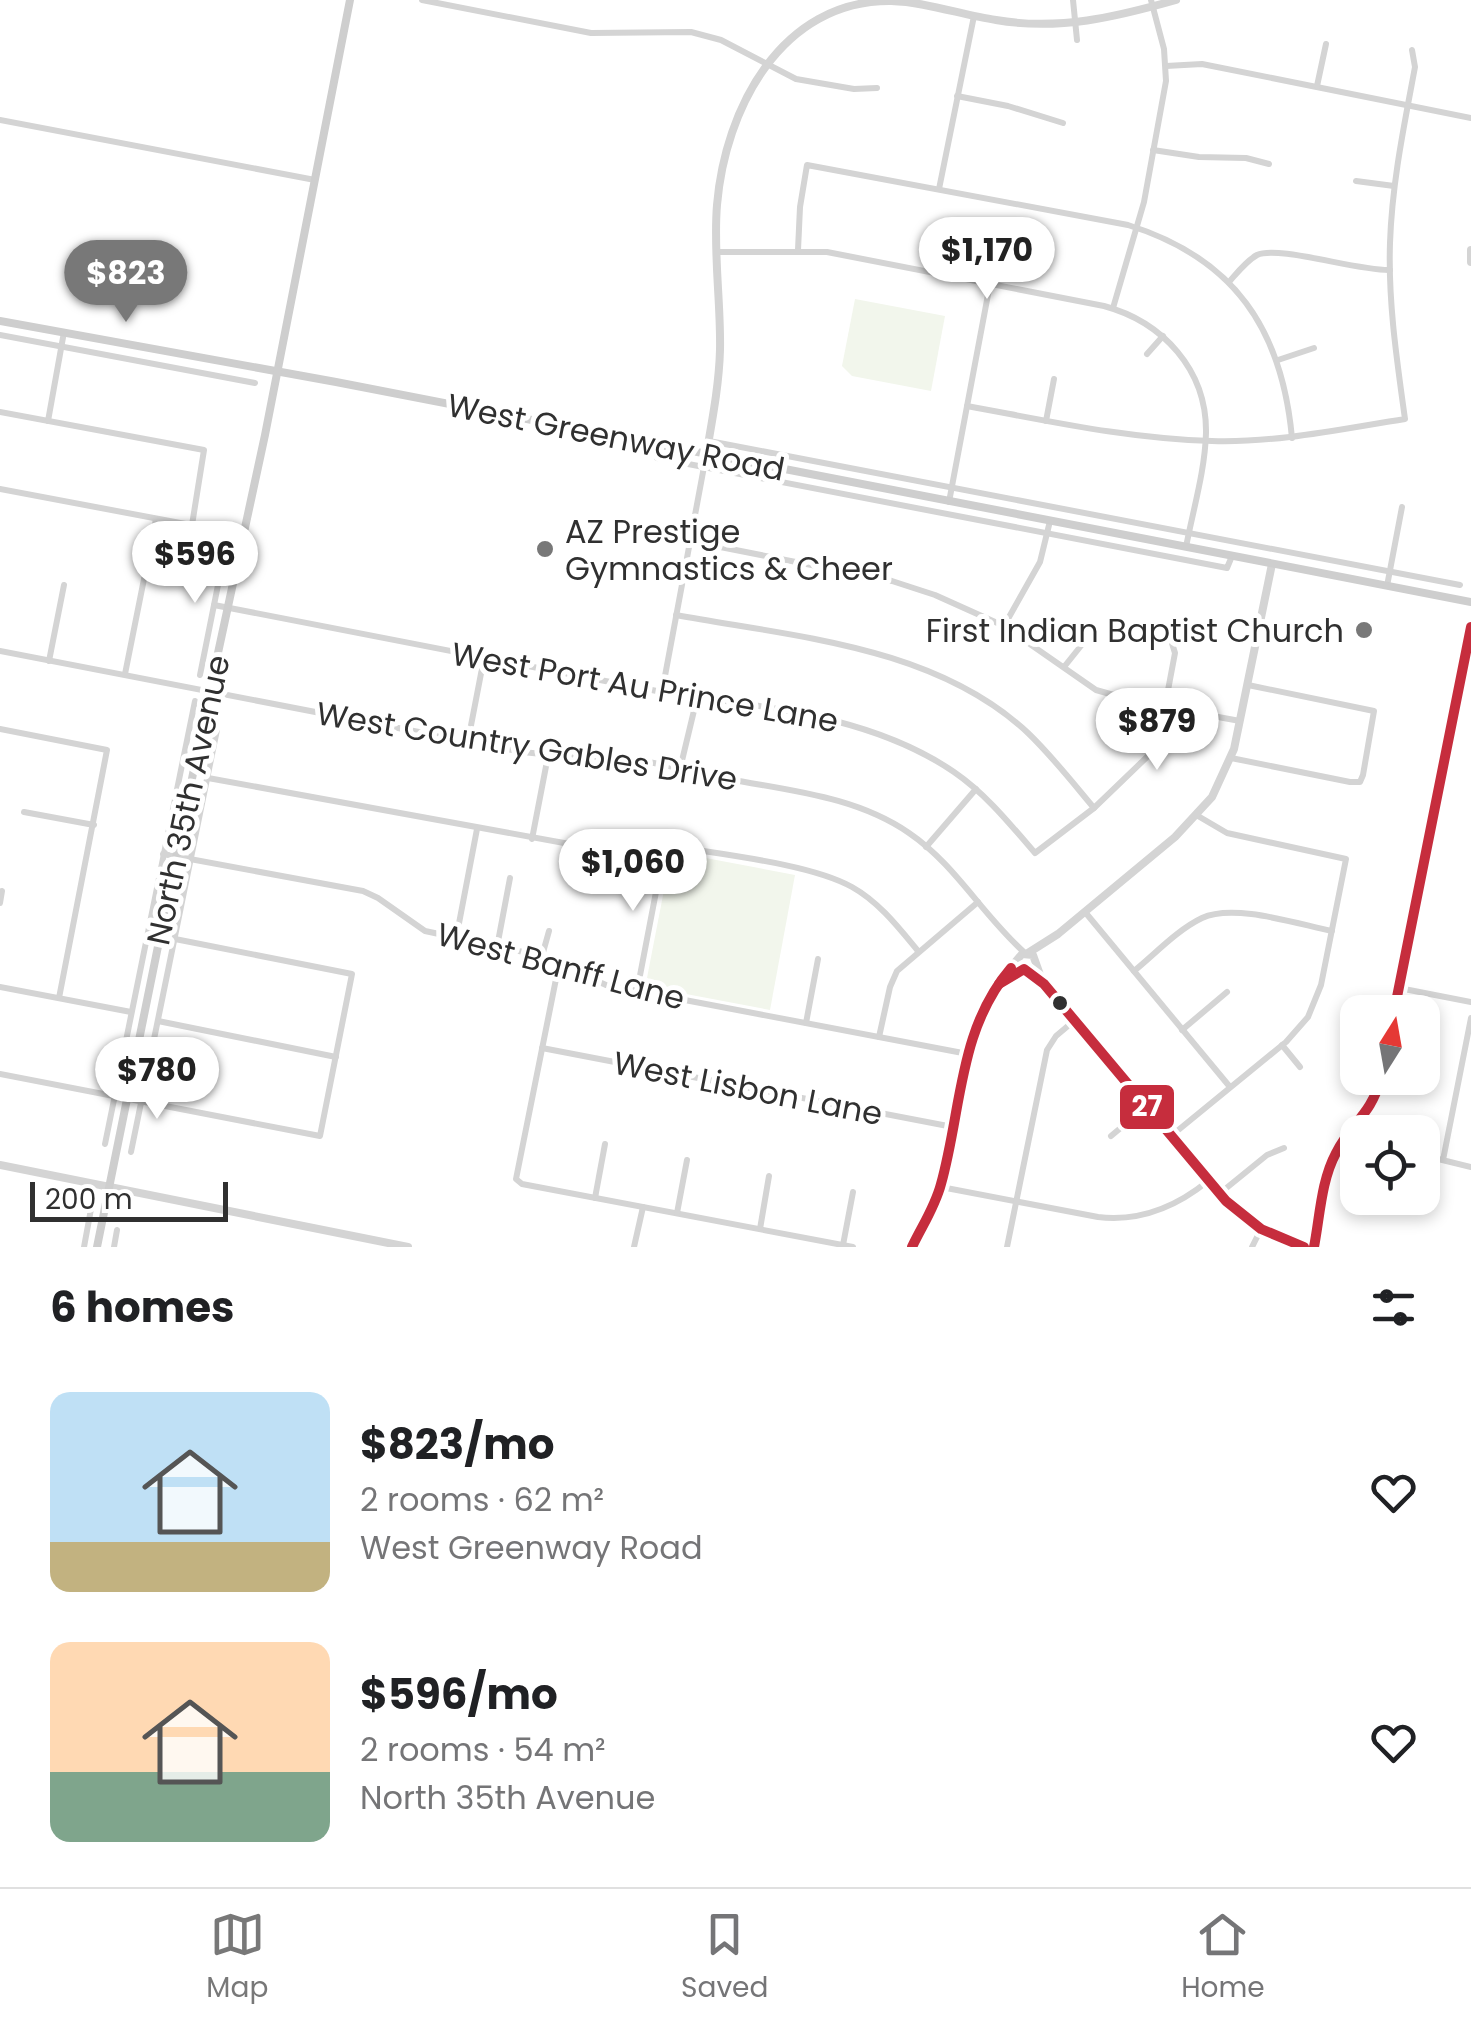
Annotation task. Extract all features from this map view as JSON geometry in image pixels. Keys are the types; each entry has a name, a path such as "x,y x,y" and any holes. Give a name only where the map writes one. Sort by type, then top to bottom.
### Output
{"main road":[{"name":"North 35th Avenue","path":"97,1247 278,371 350,0"},
{"name":"West Greenway Road","path":"0,321 278,371 1471,602"}],"street":[{"path":"422,0 591,33 690,32 720,40 796,79 877,88"},
{"path":"1073,0 1077,40"},
{"path":"662,692 720,359 716,252 719,182 746,97 765,64 803,26 844,4 893,1 1019,23 1075,23 1108,19 1152,3 1176,0"},
{"path":"1113,308 1136,228 1166,82 1152,3"},
{"path":"940,189 974,16"},
{"path":"1317,86 1326,44"},
{"path":"967,406 1136,436 1206,441 1292,438 1405,420 1392,324 1390,270 1394,186 1414,67 1412,50"},
{"path":"1166,66 1202,64 1471,118"},
{"path":"957,96 1063,123"},
{"path":"0,120 315,180"},
{"path":"1153,150 1199,157 1246,158 1268,164"},
{"path":"798,250 807,165 1136,228 1179,245 1228,282 1260,320 1287,390 1292,438"},
{"path":"1356,181 1394,186"},
{"path":"1471,250 1471,262"},
{"path":"716,252 828,252 1113,308 1146,322 1186,362 1203,402 1206,441 1186,547"},
{"path":"1228,282 1253,258 1270,252 1349,267 1390,270"},
{"path":"949,502 990,284"},
{"path":"48,421 64,332"},
{"path":"0,335 255,383"},
{"path":"1147,354 1163,336"},
{"path":"1278,360 1314,348"},
{"path":"1046,421 1054,378"},
{"path":"0,412 204,450 192,525"},
{"name":"West Greenway Road","path":"708,441 1460,584"},
{"name":"West Greenway Road","path":"656,458 1227,568 1232,556"},
{"path":"0,489 244,535"},
{"path":"1386,586 1402,507"},
{"path":"125,674 156,519"},
{"path":"1004,626 1040,562 1050,521"},
{"path":"690,540 892,581 935,595 1004,626 1082,683 1112,696 1240,721"},
{"name":"North 35th Avenue","path":"200,675 226,545"},
{"path":"912,1247 940,1186 968,1054 983,1008 999,984 1198,816 1212,798 1231,758 1272,564"},
{"path":"49,661 64,585"},
{"name":"West Port Au Prince Lane","path":"214,605 864,728 918,751 976,789 1035,852 1094,808"},
{"path":"676,615 868,651 938,676 998,710 1026,732 1094,808 1148,756 1156,741 1175,653 1171,640"},
{"path":"1064,668 1088,637 1090,623"},
{"path":"1398,995 1467,669 1471,626"},
{"name":"West Country Gables Drive","path":"0,651 548,756 608,757 858,806 906,830 926,846 978,902 1220,1194 1261,1228 1304,1247"},
{"path":"468,741 484,658"},
{"path":"1231,758 1360,782 1374,711 1248,685"},
{"path":"680,769 697,698"},
{"name":"North 35th Avenue","path":"104,1144 195,701"},
{"path":"0,729 107,750 59,998"},
{"name":"North 35th Avenue","path":"132,1152 217,730"},
{"path":"532,840 548,756"},
{"path":"208,778 575,845"},
{"path":"926,846 976,789"},
{"path":"24,812 94,825"},
{"path":"1171,1136 1302,1025 1314,1005 1346,859 1227,833 1198,816"},
{"path":"456,940 477,829"},
{"path":"637,990 665,844 820,874 853,888 886,912 918,951"},
{"name":"West Banff Lane","path":"163,854 363,892 425,931 542,956 594,980 968,1054"},
{"path":"497,947 510,878"},
{"path":"0,902 2,892"},
{"path":"880,1037 890,987 903,964 978,902"},
{"path":"1085,912 1230,1087"},
{"path":"1134,971 1184,929 1214,914 1236,912 1332,931"},
{"path":"542,956 549,931"},
{"path":"0,1074 320,1136 352,974 175,939"},
{"path":"806,1023 818,959"},
{"path":"559,964 516,1179 522,1184 852,1247"},
{"path":"0,987 132,1012"},
{"path":"1399,988 1471,1002"},
{"path":"1182,1030 1227,992"},
{"path":"1443,1160 1471,1018"},
{"path":"1007,1247 1047,1050 1074,1020"},
{"path":"158,1021 336,1057"},
{"path":"1282,1045 1300,1067"},
{"name":"West Lisbon Lane","path":"542,1048 953,1127"},
{"path":"1459,1080 1471,1082"},
{"path":"1111,1136 1147,1106"},
{"path":"595,1198 605,1144"},
{"path":"1220,1194 1267,1155 1284,1148"},
{"path":"1314,1247 1332,1162 1340,1148"},
{"path":"1440,1159 1471,1167"},
{"path":"677,1214 687,1160"},
{"path":"0,1165 408,1247"},
{"path":"760,1229 769,1176"},
{"path":"940,1186 1098,1217 1124,1218 1163,1209 1208,1181"},
{"path":"842,1245 853,1192"},
{"path":"634,1247 643,1207"},
{"path":"84,1247 91,1208"},
{"path":"1252,1247 1261,1228"},
{"path":"114,1247 117,1230"}],"shaded area":[{"path":"855,299 945,316 931,391 852,376 842,366"},
{"path":"674,852 795,875 770,1010 649,987 646,983"}],"transit line":[{"name":"27","path":"1397,995 1471,627"},
{"name":"27","path":"912,1247 941,1184 971,1044 994,992 1011,968"},
{"name":"27","path":"999,984 1024,969 1044,984 1226,1201 1261,1229 1304,1247"},
{"name":"27","path":"1314,1247 1331,1164 1374,1095"}],"place":[{"name":"AZ Prestige Gymnastics & Cheer","path":"545,549"},
{"name":"First Indian Baptist Church","path":"1364,630"}]}
